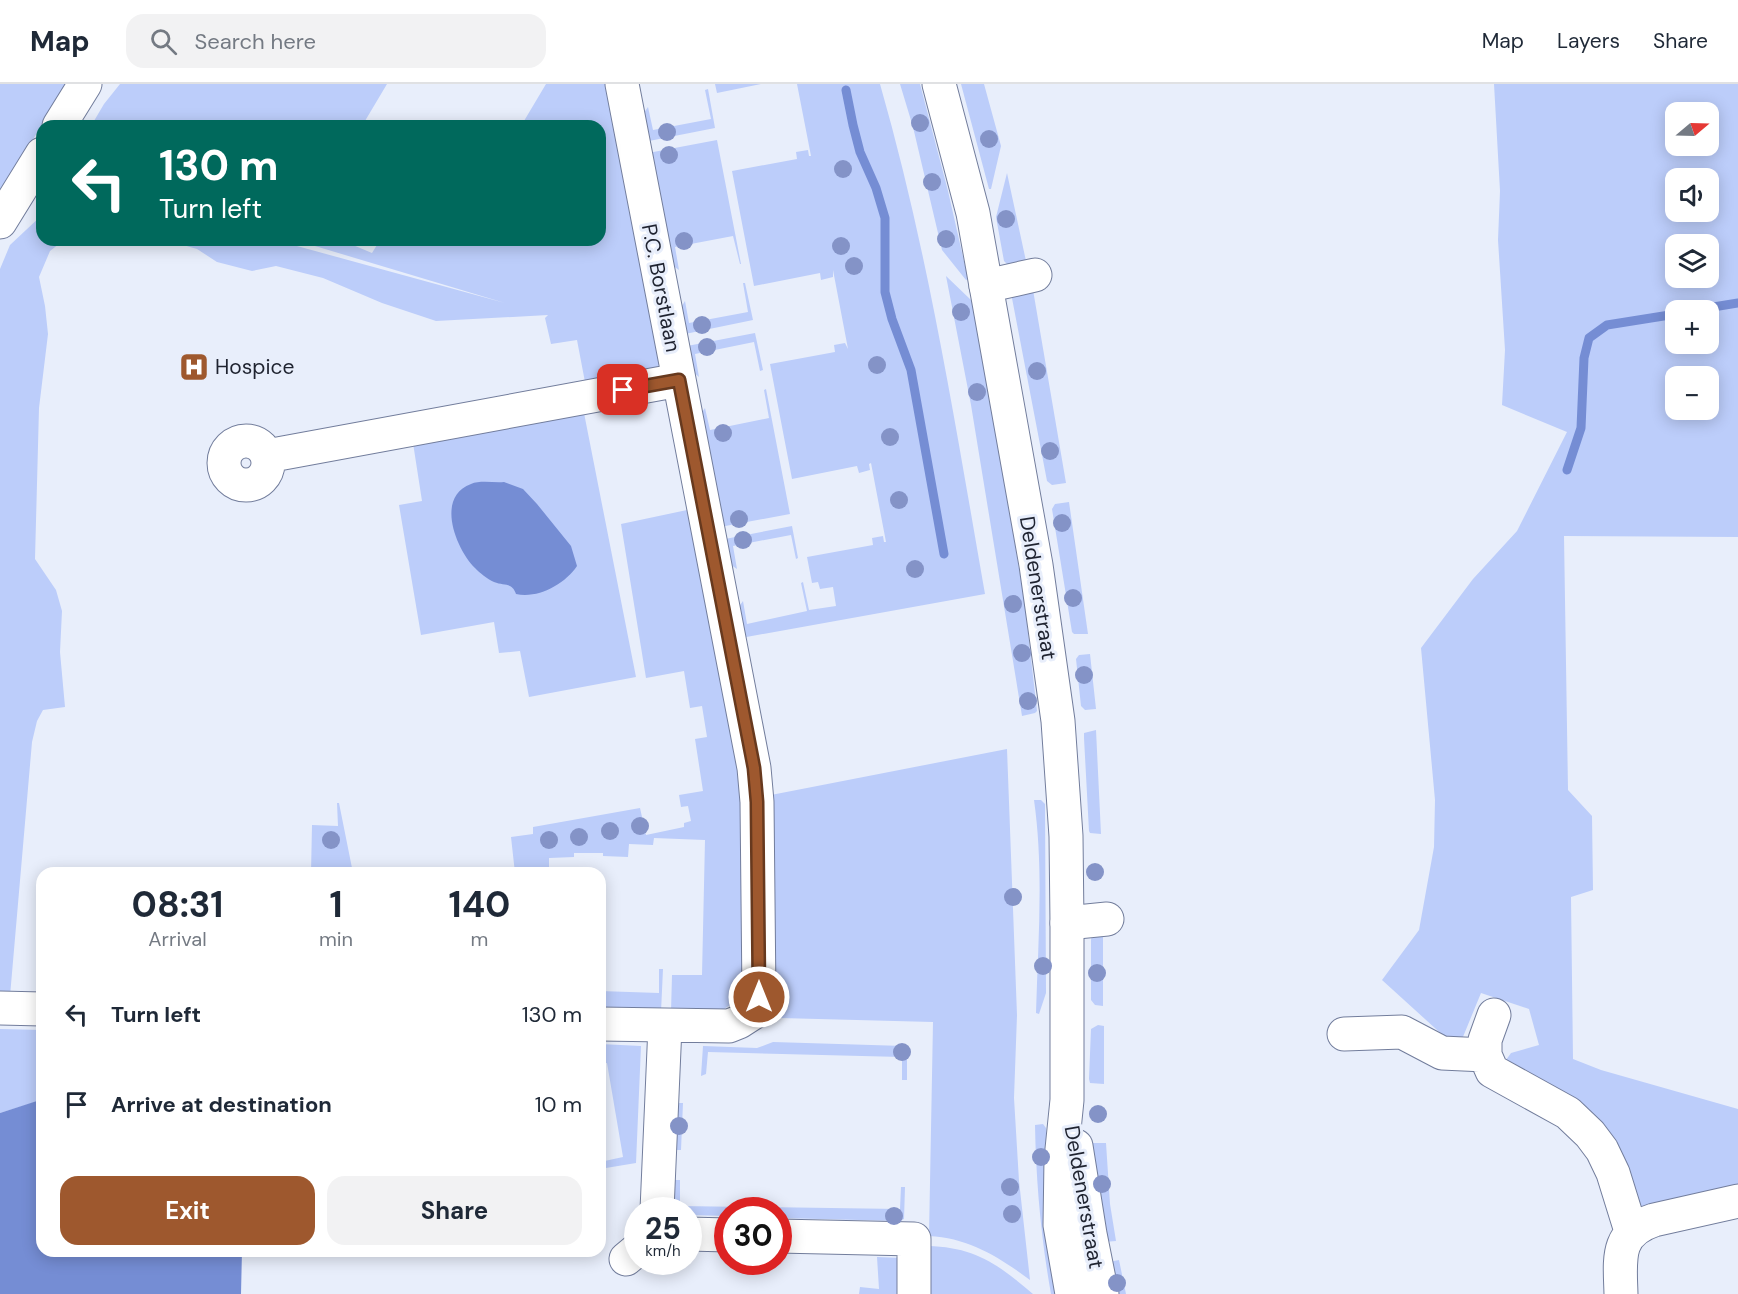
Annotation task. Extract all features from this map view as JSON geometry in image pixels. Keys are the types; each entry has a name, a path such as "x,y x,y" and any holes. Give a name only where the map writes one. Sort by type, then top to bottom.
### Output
{"street":[{"path":"63,120 85,84"},
{"name":"P.C. Borstlaan","path":"606,1024 729,1026 756,1011 759,997 757,802 754,768 622,84"},
{"name":"Deldenerstraat","path":"939,84 973,213 1036,565 1058,721 1066,836 1067,923 1067,1100 1061,1159 1060,1225 1072,1294"},
{"path":"0,222 36,163"},
{"path":"986,286 1035,275"},
{"path":"267,456 679,380"},
{"path":"1067,923 1107,919"},
{"path":"0,1008 36,1009"},
{"path":"1494,1015 1485,1040 1485,1055 1492,1071 1568,1113 1590,1134 1602,1150 1613,1173 1631,1231"},
{"path":"658,1197 665,1026"},
{"path":"1344,1034 1402,1032 1442,1053 1485,1055"},
{"name":"Deldenerstraat","path":"1067,1100 1102,1294"},
{"path":"1621,1294 1620,1263 1623,1243 1631,1231 1654,1220 1738,1201"},
{"path":"792,1236 914,1239 914,1294"}],"shaded area":[{"path":"0,84 66,84 45,120 36,120 36,134 0,195"},
{"path":"120,84 387,84 366,120 95,120"},
{"path":"546,84 610,84 660,363 657,368 585,382 577,340 551,344 545,318 548,315 436,321 382,303 323,278 276,266 252,271 217,262 197,249 187,246 297,246 505,303 315,246 355,246 372,253 376,246 606,246 606,120 525,120"},
{"path":"715,84 761,84 717,93"},
{"path":"797,84 880,84 926,274 985,594 741,638 738,608 743,601 747,624 807,611 801,583 803,582 809,610 836,606 833,587 820,589 818,582 812,583 807,557 873,545 872,538 883,536 886,542 871,463 869,464 870,470 859,473 857,466 792,479 770,364 835,352 834,345 845,343 848,349 833,270 833,277 821,280 820,273 754,286 732,171 797,159 796,152 808,150 811,156"},
{"path":"900,84 920,84 948,191 968,279 966,280 942,250 913,127"},
{"path":"961,84 984,84 1001,146 991,189 989,189"},
{"path":"1494,84 1738,84 1738,537 1564,536 1568,790 1592,816 1593,890 1571,897 1573,1059 1601,1070 1738,1109 1738,1191 1635,1214 1612,1167 1506,1060 1511,1053 1539,1045 1529,1009 1481,993 1458,1049 1382,980 1419,930 1434,847 1435,800 1421,648 1473,579 1517,531 1567,432 1502,405 1505,350 1498,240 1500,191"},
{"path":"708,89 715,128 649,141 643,114 648,107 653,130 711,119 705,90"},
{"path":"717,140 741,264 733,236 675,247 679,270 669,263 648,153"},
{"path":"1007,173 1026,261 1008,265 1004,261 996,217"},
{"path":"36,221 36,246 56,246 50,251 39,277 48,334 39,408 35,559 56,590 62,611 60,652 65,707 43,710 37,721 32,742 10,996 0,995 0,269 10,245"},
{"path":"946,276 971,300 974,307 1024,597 1037,711 1022,716 971,405"},
{"path":"743,283 745,283 753,320 685,334 680,309 685,301 689,323 748,312"},
{"path":"1032,284 1066,483 1052,485 1047,481 1011,293"},
{"path":"755,333 763,370 760,371 754,342 695,354 699,377 692,371 687,346"},
{"path":"766,389 790,514 720,527 701,414 705,408 710,430 769,418 764,390"},
{"path":"667,400 743,791 746,981 740,999 719,1012 671,1012 672,975 702,975 705,840 654,838 653,845 629,844 628,857 603,856 603,853 574,853 574,857 549,858 549,867 514,867 511,837 533,834 533,827 640,808 646,835 684,827 684,823 691,821 688,806 681,807 679,795 703,791 695,739 707,737 702,706 690,708 684,671 646,678 621,524 687,510"},
{"path":"584,413 636,677 529,697 520,651 499,653 494,622 421,635 399,505 422,501 413,443"},
{"path":"504,482 523,489 571,546 577,566 566,579 550,589 533,594 516,594 510,586 489,579 477,570 461,549 452,524 451,511 454,500 460,491 471,484"},
{"path":"1069,502 1088,634 1072,632 1052,509 1055,504"},
{"path":"792,526 798,558 796,559 791,535 733,546 737,569 731,565 725,539"},
{"path":"1090,654 1096,709 1085,710 1081,706 1076,659 1079,655"},
{"path":"1096,730 1101,834 1089,831 1084,738 1084,733"},
{"path":"1007,749 1017,1015 1014,1098 1019,1181 1030,1280 983,1250 957,1240 929,1236 933,1022 780,1018 773,1014 771,795"},
{"path":"1034,800 1041,800 1045,804 1046,993 1039,1014 1036,1013 1040,880"},
{"path":"337,803 339,803 352,867 311,867 312,825 338,826"},
{"path":"1103,931 1103,1006 1095,1005 1091,1000 1091,940 1092,934"},
{"path":"659,969 663,969 661,1012 606,1011 606,991 659,993"},
{"path":"1098,1025 1104,1026 1104,1084 1090,1083 1089,1079 1091,1029"},
{"path":"0,1029 36,1030 36,1102 0,1113"},
{"path":"773,1042 904,1046 907,1052 907,1080 902,1080 902,1057 708,1052 706,1074 701,1076 703,1046 757,1048"},
{"path":"606,1044 641,1046 636,1163 606,1168 606,1161 623,1157 607,1063"},
{"path":"36,1101 36,1257 242,1257 241,1294 0,1294 0,1113"},
{"path":"675,1103 683,1103 681,1150 673,1150"},
{"path":"1043,1124 1046,1128 1051,1192 1065,1294 1051,1294 1044,1252 1035,1125"},
{"path":"1093,1143 1106,1143 1110,1204 1116,1241 1104,1242 1091,1146"},
{"path":"672,1180 680,1180 680,1197 671,1197"},
{"path":"901,1187 905,1187 904,1219 899,1221 792,1218 792,1208 900,1209"},
{"path":"702,1206 714,1206 714,1216 702,1215"},
{"path":"928,1246 945,1247 973,1254 1009,1274 1033,1294 927,1294"},
{"path":"877,1257 901,1258 902,1294 859,1294 860,1287 879,1289"},
{"path":"1119,1260 1126,1294 1110,1294 1108,1262"}],"waterway":[{"path":"846,90 860,152 876,188 885,218 885,292 892,319 911,370 944,554"},
{"path":"1719,306 1738,303"},
{"path":"1567,470 1581,428 1584,358 1589,338 1607,325 1665,316"}],"place":[{"name":"Hospice","path":"194,367"}],"route":[{"path":"623,390 679,380 754,768 757,802 759,997"}]}
